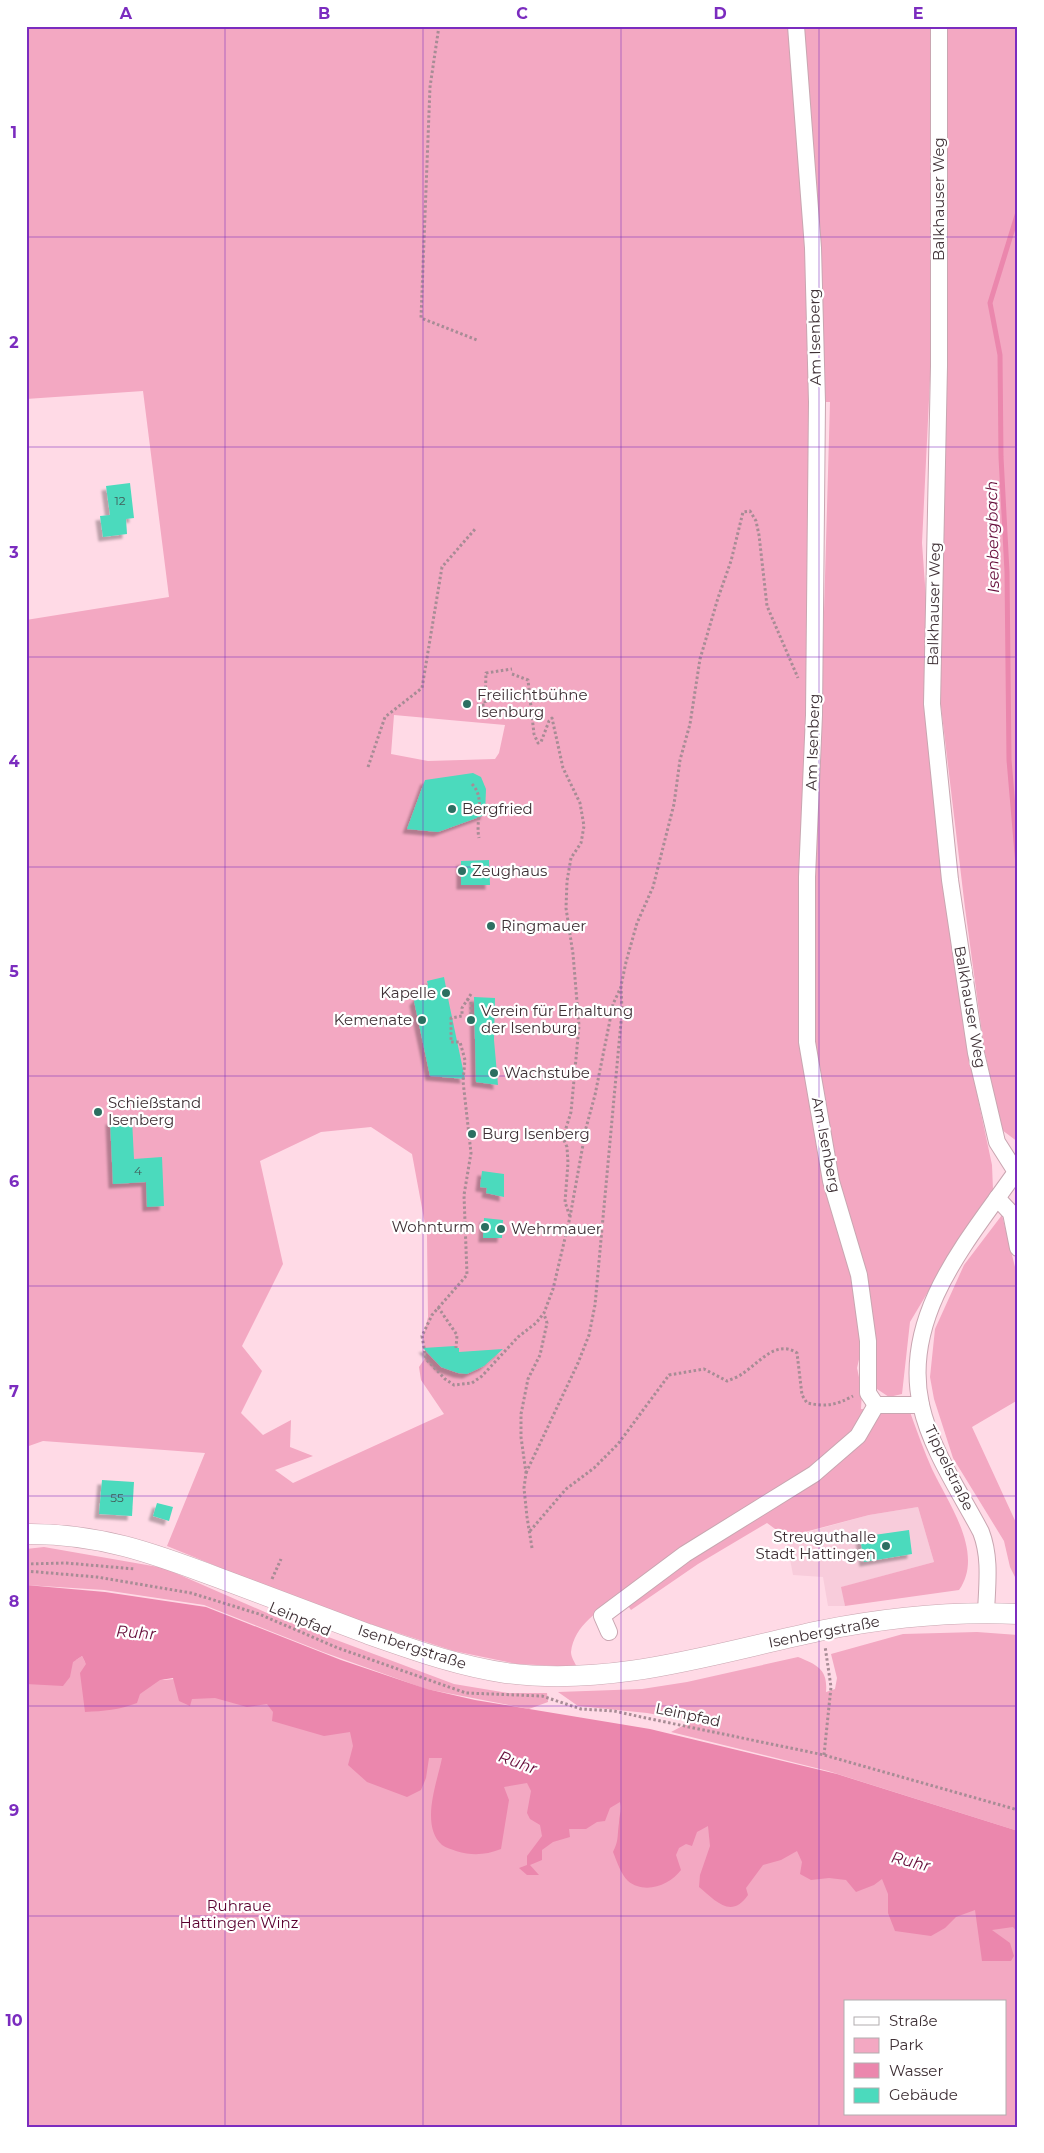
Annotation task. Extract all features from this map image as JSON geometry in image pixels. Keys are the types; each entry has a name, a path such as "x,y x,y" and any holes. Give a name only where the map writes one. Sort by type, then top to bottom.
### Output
{"main road":[{"name":"Isenbergstraße","path":"26,1534 46,1534 110,1541 175,1562 457,1664 506,1673 552,1676 596,1675 650,1669 703,1660 822,1631 901,1618 986,1613 1018,1614"}],"street":[{"name":"Am Isenberg","path":"796,26 813,248 817,402 814,715 807,877 807,1042 831,1181 859,1275 868,1341 872,1399"},
{"name":"Balkhauser Weg","path":"939,26 939,366 932,704 950,880 976,1052 997,1142 1017,1171"},
{"name":"Tippelstraße","path":"986,1613 987,1547 982,1532 931,1437 921,1405 916,1370 923,1328 936,1293 956,1257 1017,1171"},
{"path":"997,1198 1011,1213 1018,1248"},
{"path":"609,1632 602,1616 685,1554 814,1474 858,1436 872,1399 921,1405"}],"path":[{"path":"438,26 430,87 421,318 477,340"},
{"path":"471,994 462,1008 462,1016 451,1018 451,1042 460,1042 466,1060 463,1080 471,1153 464,1195 467,1275 432,1315 422,1336 426,1359 445,1379 454,1385 472,1384 482,1376 518,1337 536,1323 544,1313 553,1289 570,1217 586,1128 595,1095 610,1020 621,986 633,933 650,894 659,865 674,804 680,760 690,724 700,659 715,606 732,560 743,512 750,511 756,521 767,606 799,681"},
{"path":"368,767 385,717 422,688 442,567 476,528"},
{"path":"477,705 485,705 486,673 512,669"},
{"path":"512,674 528,680 534,734 538,743 541,742 552,718 563,768 580,803 584,826 581,843 571,858 567,881 567,918 573,954 579,1026 571,1112 563,1138 567,1147 568,1163 565,1202 566,1210 570,1217"},
{"path":"472,784 478,794 477,829 479,838"},
{"path":"526,1473 578,1363 589,1335 596,1305 622,1011 621,986"},
{"path":"468,999 471,1002 471,1018"},
{"path":"438,1307 457,1336 456,1348"},
{"path":"532,1548 524,1488 526,1473 521,1437 521,1414 528,1379 540,1355 547,1323 544,1313"},
{"path":"530,1531 566,1489 594,1468 618,1444 669,1375 704,1368 727,1381 740,1376 773,1350 790,1348 797,1353 802,1395 807,1403 825,1406 841,1402 860,1393 872,1399"},
{"path":"26,1564 66,1563 139,1569"},
{"name":"Leinpfad","path":"26,1571 97,1577 191,1593 259,1614 338,1648 466,1692 542,1696 581,1709 614,1711 824,1755 1018,1810"},
{"path":"822,1631 831,1687 824,1755"}],"shaded area":[{"path":"918,1507 934,1562 842,1587 845,1606 828,1606 823,1577 793,1575 786,1538 869,1515"}],"green space":[{"path":"26,26 1018,26 1018,1142 1002,1130 984,1048 940,698 941,377 930,379 922,543 926,599 928,708 939,849 968,1052 992,1165 993,1190 950,1255 910,1322 902,1394 889,1397 877,1389 873,1374 864,1276 835,1180 814,1046 812,877 821,718 830,402 810,402 811,724 801,877 803,1044 827,1183 855,1278 863,1342 857,1368 862,1391 861,1409 910,1412 929,1462 954,1512 966,1544 968,1560 966,1576 959,1590 845,1606 841,1587 934,1562 918,1507 869,1515 786,1537 767,1523 698,1564 631,1610 620,1595 604,1606 589,1619 573,1642 571,1654 577,1667 517,1664 454,1651 317,1607 167,1546 205,1453 43,1441 26,1447 26,620 169,597 143,391 26,399","holes":["394,715 505,725 499,753 495,759 428,761 391,754","371,1127 412,1154 427,1235 428,1317 423,1337 426,1357 419,1367 421,1380 444,1414 293,1483 275,1470 313,1456 290,1447 291,1420 263,1435 241,1413 262,1371 242,1346 283,1264 260,1161 321,1132"]},
{"path":"1002,1215 1018,1279 1018,1400 972,1427 1018,1527 1018,1583 1010,1567 1004,1541 953,1458 934,1399 930,1377 935,1329 964,1265"},
{"path":"44,1547 164,1568 283,1620 454,1684 508,1693 547,1693 548,1702 529,1709 426,1689 323,1652 204,1605 104,1590 26,1585 26,1549"},
{"path":"977,1632 1018,1635 1018,1831 828,1771 671,1732 692,1721 647,1713 578,1706 558,1692 642,1689 687,1682 798,1657 820,1669 825,1678 826,1692 835,1689 837,1678 831,1654 903,1634"},
{"name":"Ruhraue Hattingen Winz","path":"26,1649 76,1660 82,1656 85,1662 164,1680 174,1679 175,1682 319,1715 771,1841 1018,1923 1018,2127 26,2127"}],"water":[{"name":"Ruhr","path":"26,1585 105,1592 206,1607 341,1660 427,1689 475,1700 650,1729 837,1774 1018,1831 1018,1933 1013,1927 992,1930 1010,1943 1014,1956 1011,1961 982,1961 975,1910 956,1917 945,1928 931,1936 895,1931 888,1913 888,1894 882,1879 874,1885 856,1892 846,1880 829,1878 811,1880 800,1874 802,1862 797,1851 781,1860 763,1865 746,1888 748,1895 742,1902 729,1907 723,1905 699,1887 700,1875 710,1846 708,1826 697,1832 692,1846 686,1844 679,1848 676,1855 681,1870 670,1880 664,1884 649,1888 635,1885 623,1875 613,1852 618,1838 620,1802 610,1808 605,1821 597,1822 586,1829 569,1829 570,1837 553,1842 542,1850 542,1860 530,1865 539,1875 527,1875 519,1868 527,1865 527,1856 542,1836 540,1825 530,1819 527,1813 531,1791 527,1783 504,1787 509,1800 501,1849 479,1854 456,1851 442,1845 435,1837 432,1826 432,1803 442,1758 429,1758 426,1778 421,1790 407,1797 367,1782 348,1765 353,1746 350,1732 324,1736 272,1721 273,1712 267,1704 247,1707 215,1698 192,1699 190,1706 179,1701 173,1678 160,1680 140,1694 137,1703 111,1710 85,1712 80,1673 86,1664 82,1656 73,1662 70,1677 63,1686 26,1684"}],"building":[{"path":"130,483 134,518 126,519 127,534 103,537 100,516 110,515 106,486"},
{"path":"473,773 481,777 486,789 485,815 438,832 407,829 425,780"},
{"path":"489,860 490,885 461,885 461,861"},
{"path":"444,977 465,1079 430,1076 414,1001 428,985 427,981"},
{"path":"474,997 495,998 494,1040 498,1085 476,1082"},
{"name":"Schießstand Isenberg","path":"132,1119 134,1159 162,1157 164,1206 147,1207 146,1182 113,1184 110,1120"},
{"path":"482,1171 504,1174 504,1197 486,1193 487,1188 480,1187"},
{"path":"484,1218 503,1220 502,1238 483,1238"},
{"path":"455,1346 455,1348 459,1348 459,1352 503,1349 484,1366 467,1374 441,1367 423,1348"},
{"path":"102,1480 134,1482 132,1516 99,1514"},
{"path":"157,1503 173,1507 169,1521 153,1516"},
{"name":"Streuguthalle Stadt Hattingen","path":"909,1530 912,1554 864,1562 860,1537"}],"waterway":[{"name":"Isenbergbach","path":"1018,212 990,303 1000,355 1001,457 1007,572 1009,760 1018,865"}],"place":[{"name":"Freilichtbühne Isenburg","path":"467,704"},
{"name":"Bergfried","path":"452,809"},
{"name":"Zeughaus","path":"462,871"},
{"name":"Ringmauer","path":"491,926"},
{"name":"Kapelle","path":"446,993"},
{"name":"Kemenate","path":"422,1020"},
{"name":"Verein für Erhaltung der Isenburg","path":"471,1020"},
{"name":"Wachstube","path":"494,1073"},
{"name":"Schießstand Isenberg","path":"98,1112"},
{"name":"Burg Isenberg","path":"472,1134"},
{"name":"Wohnturm","path":"485,1227"},
{"name":"Wehrmauer","path":"501,1229"},
{"name":"Streuguthalle Stadt Hattingen","path":"886,1546"}]}
